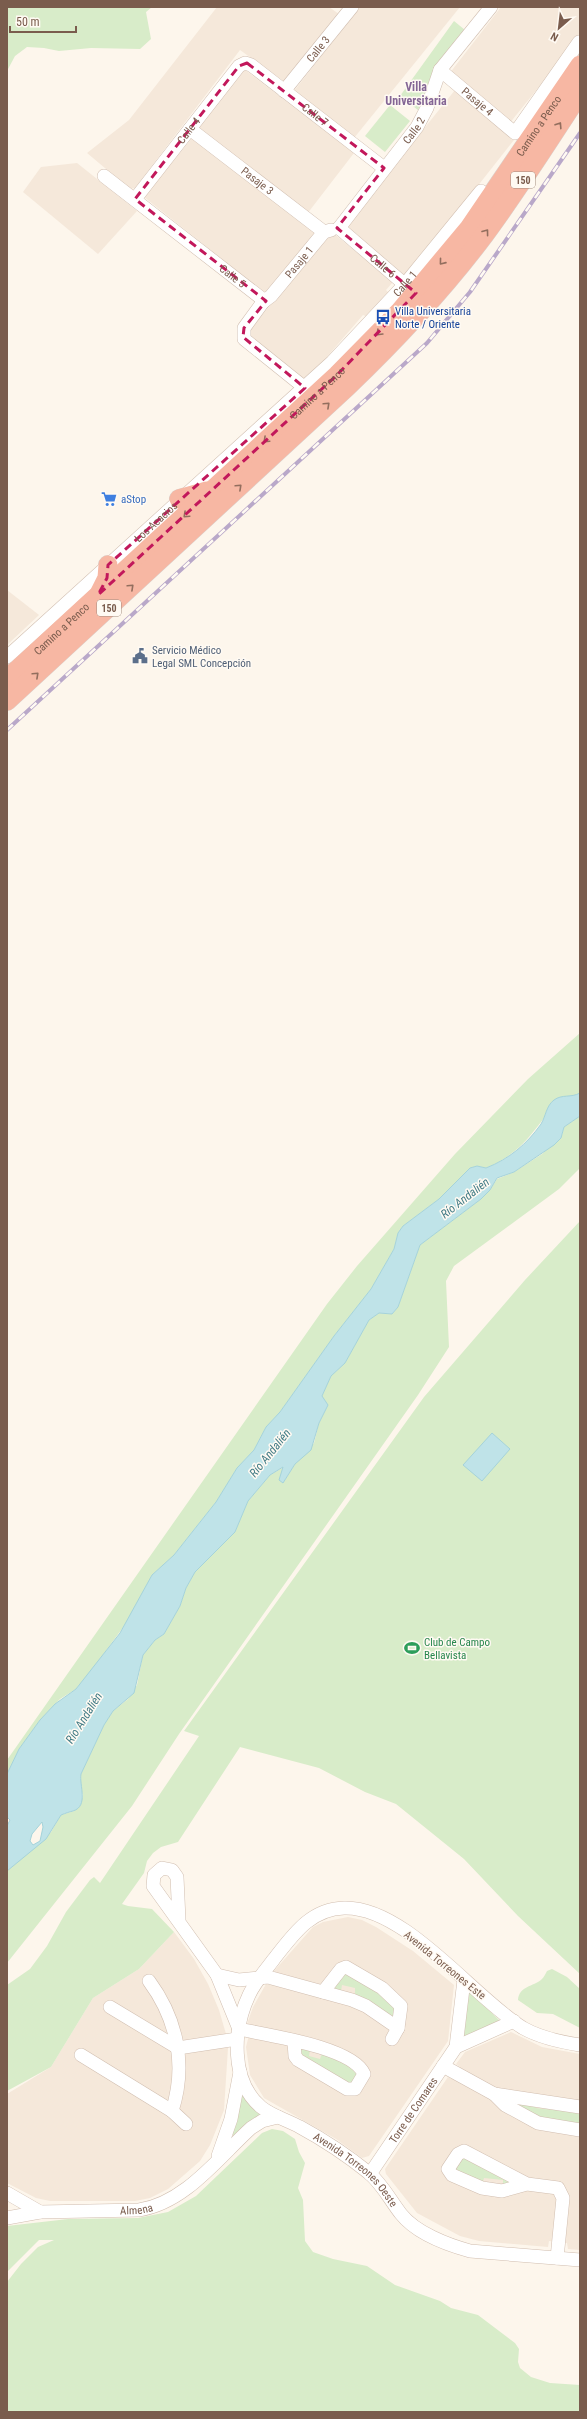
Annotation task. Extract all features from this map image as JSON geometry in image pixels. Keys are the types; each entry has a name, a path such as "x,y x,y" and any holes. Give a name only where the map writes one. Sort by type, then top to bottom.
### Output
{"highway":[{"name":"Camino a Penco","path":"7,701 347,387 416,294 491,198 580,65"},
{"name":"Camino a Penco","path":"7,679 359,354 416,294 462,263 503,208 580,93"},
{"path":"179,499 214,488"},
{"path":"98,595 105,584 108,565"}],"street":[{"name":"Calle 3","path":"284,91 352,7"},
{"name":"Calle 2","path":"339,228 422,118 440,70 484,9"},
{"name":"Pasaje 4","path":"440,70 515,133 579,42"},
{"name":"Calle 7","path":"245,63 251,65 384,168"},
{"name":"Calle 4","path":"134,199 239,66 245,63"},
{"name":"Pasaje 3","path":"190,129 324,232"},
{"name":"Calle 5","path":"104,176 261,298 263,302"},
{"name":"Calle 1","path":"305,388 348,346 416,294 481,191"},
{"name":"Calle 6","path":"339,228 416,294"},
{"path":"324,232 339,228"},
{"name":"Pasaje 1","path":"263,302 271,296 324,232"},
{"path":"263,302 244,328 244,339 305,388"},
{"name":"Los Acacios","path":"7,657 179,499 305,388"},
{"name":"Avenida Torreones Este","path":"260,1978 308,1920 328,1910 343,1908 359,1909 373,1913 401,1929 430,1950 514,2021 545,2038 580,2045"},
{"path":"179,1920 217,1975 238,2034"},
{"path":"217,1975 239,1980 274,1978 323,1992 362,2003 395,2033 402,2012 400,2004 382,1988 351,1968 341,1969 323,1992"},
{"name":"Avenida Torreones Oeste","path":"260,1978 246,2004 238,2034 240,2069 247,2088 256,2101 278,2116 313,2134 370,2174 406,2220 418,2229 455,2246 479,2252 580,2260"},
{"path":"148,1980 166,2010 178,2048 179,2081 172,2111"},
{"name":"Torre de Comares","path":"370,2174 456,2047 464,1980"},
{"path":"110,2007 178,2048 238,2034 294,2042 336,2052 361,2069 364,2074 362,2079 355,2089 347,2088 298,2060 295,2056 294,2042"},
{"path":"456,2047 514,2021"},
{"path":"81,2055 172,2111 186,2124"},
{"path":"443,2066 494,2094 505,2105 538,2123 580,2130"},
{"name":"Almena","path":"216,2160 231,2119 240,2069"},
{"path":"494,2094 580,2106"},
{"name":"Almena","path":"7,2218 40,2212 139,2210 153,2207 187,2188 256,2124 278,2116"},
{"path":"527,2184 464,2151 458,2154 448,2169 452,2175 482,2188 502,2191 527,2184 556,2187 562,2192 557,2258"},
{"path":"7,2193 40,2212"}],"highlighted area":[{"path":"247,63 384,168 337,228 416,293 337,375 98,595 107,578 108,565 305,388 243,337 244,328 266,301 135,199 239,66"}],"shaded area":[{"path":"217,7 329,7 339,14 285,82 240,50 135,188 130,189 87,153 129,120"},
{"path":"360,7 460,7 354,138 294,91"},
{"path":"501,7 580,7 580,36 509,124 449,74"},
{"path":"244,69 354,153 307,214 198,129"},
{"path":"455,90 514,140 406,277 344,228"},
{"path":"192,138 316,233 266,294 144,197"},
{"path":"77,163 137,211 98,254 23,192 41,167"},
{"path":"333,233 393,282 386,290 389,293 368,317 363,315 307,380 304,381 247,334 327,234"},
{"path":"7,590 39,615 7,645"},
{"path":"348,1917 362,1920 376,1927 413,1951 454,1985 448,2041 369,2156 362,2158 336,2139 264,2098 250,2075 246,2047 251,2027 247,2024 253,2007 266,1984 270,1985 277,1973 274,1971 313,1927 323,1922"},
{"path":"174,1932 194,1959 208,1984 219,2010 226,2034 222,2037 223,2046 228,2048 224,2110 210,2145 200,2161 168,2189 150,2198 135,2201 50,2201 36,2198 7,2183 7,2094 51,2067 93,1998 139,1969"},
{"path":"511,2032 542,2047 580,2054 580,2250 568,2249 567,2243 549,2241 548,2247 479,2241 460,2236 417,2213 386,2174 385,2169 448,2077 452,2079 460,2067 456,2064 465,2052"}],"green space":[{"path":"7,7 152,7 146,12 151,39 140,49 91,48 59,51 27,47 15,56 7,71"},
{"path":"454,21 465,30 435,68 418,110 400,96"},
{"path":"390,105 410,121 385,152 365,136"},
{"path":"580,1033 580,1093 570,1098 566,1097 554,1107 519,1148 486,1168 477,1166 470,1168 439,1199 403,1226 398,1233 394,1249 371,1289 334,1336 280,1412 266,1427 254,1450 237,1468 216,1502 174,1555 152,1575 127,1622 94,1667 76,1689 60,1699 40,1720 19,1749 7,1774 7,1760 327,1304 357,1266 455,1154 528,1079"},
{"path":"580,1116 580,1168 559,1189 454,1266 446,1281 449,1347 418,1395 179,1734 132,1806 7,1963 7,1871 51,1832 61,1815 74,1811 83,1796 80,1782 81,1774 104,1725 113,1711 128,1699 137,1685 143,1655 155,1640 164,1634 180,1606 186,1588 195,1572 235,1532 248,1501 270,1475 284,1467 279,1480 285,1480 295,1464 314,1443 319,1423 328,1405 322,1396 331,1376 345,1363 369,1320 379,1313 392,1314 398,1307 420,1245 481,1199 490,1190 497,1179 514,1172 542,1154 562,1135 564,1127"},
{"name":"Club de Campo Bellavista","path":"580,1221 580,1974 518,1916 464,1859 396,1804 365,1792 319,1768 240,1747 178,1842 161,1847 153,1853 147,1861 144,1873 122,1904 152,1909 174,1932 139,1969 93,1998 51,2067 7,2091 7,1985 30,1969 47,1946 66,1912 90,1880 94,1877 100,1883 199,1736 184,1731 424,1397 525,1280"},
{"path":"552,1969 567,1977 580,1989 580,2028 553,2014 537,2013 518,2000 519,1995 524,1989 538,1982 543,1978 547,1971"},
{"path":"344,1972 397,2004 395,2018 355,1995 355,1988 342,1985 341,1991 330,1988"},
{"path":"471,1992 500,2021 462,2038 469,1993"},
{"path":"299,2047 310,2050 309,2056 320,2059 322,2053 359,2071 353,2086 302,2060"},
{"path":"242,2095 262,2115 236,2137 232,2134"},
{"path":"506,2100 533,2103 536,2108 555,2110 560,2106 580,2109 580,2126 543,2123"},
{"path":"272,2129 283,2131 295,2139 299,2152 305,2163 298,2188 303,2200 305,2241 313,2252 333,2259 367,2266 395,2285 440,2301 451,2308 478,2315 515,2343 519,2349 518,2362 520,2368 531,2377 550,2383 580,2385 580,2412 7,2412 7,2282 21,2264 38,2247 54,2240 39,2240 7,2272 7,2226 68,2219 138,2218 168,2212 196,2196 262,2133"},
{"path":"460,2155 514,2181 503,2186 503,2180 484,2178 482,2185 452,2167"}],"water":[{"name":"Río Andalién","path":"580,1093 580,1116 564,1127 561,1138 554,1145 514,1172 497,1178 490,1190 481,1199 420,1245 398,1307 392,1314 379,1313 369,1320 345,1363 331,1376 322,1396 328,1405 319,1423 311,1450 295,1464 283,1483 279,1480 283,1467 270,1475 248,1501 235,1532 195,1572 186,1588 180,1606 164,1634 155,1640 143,1655 134,1693 113,1711 104,1725 81,1774 81,1805 73,1811 61,1815 46,1839 7,1871 7,1826 10,1820 7,1817 7,1774 19,1749 40,1720 55,1704 76,1689 120,1633 152,1575 174,1555 216,1502 237,1468 254,1450 266,1427 280,1412 334,1336 371,1289 394,1249 398,1233 403,1226 439,1199 470,1168 477,1166 486,1168 517,1150 530,1138 541,1124 551,1102 560,1097","holes":["42,1822 43,1827 40,1841 33,1845 30,1841 32,1834"]},
{"path":"492,1433 510,1449 482,1481 463,1465"}],"railway":[{"path":"7,730 427,343 470,292 580,133"}],"place":[{"name":"Villa Universitaria Norte / Oriente","path":"383,317"},
{"name":"aStop","path":"109,499"},
{"name":"Servicio Médico Legal SML Concepción","path":"140,656"},
{"name":"Club de Campo Bellavista","path":"412,1648"}],"district":[{"name":"Villa Universitaria","path":"416,94"}]}
